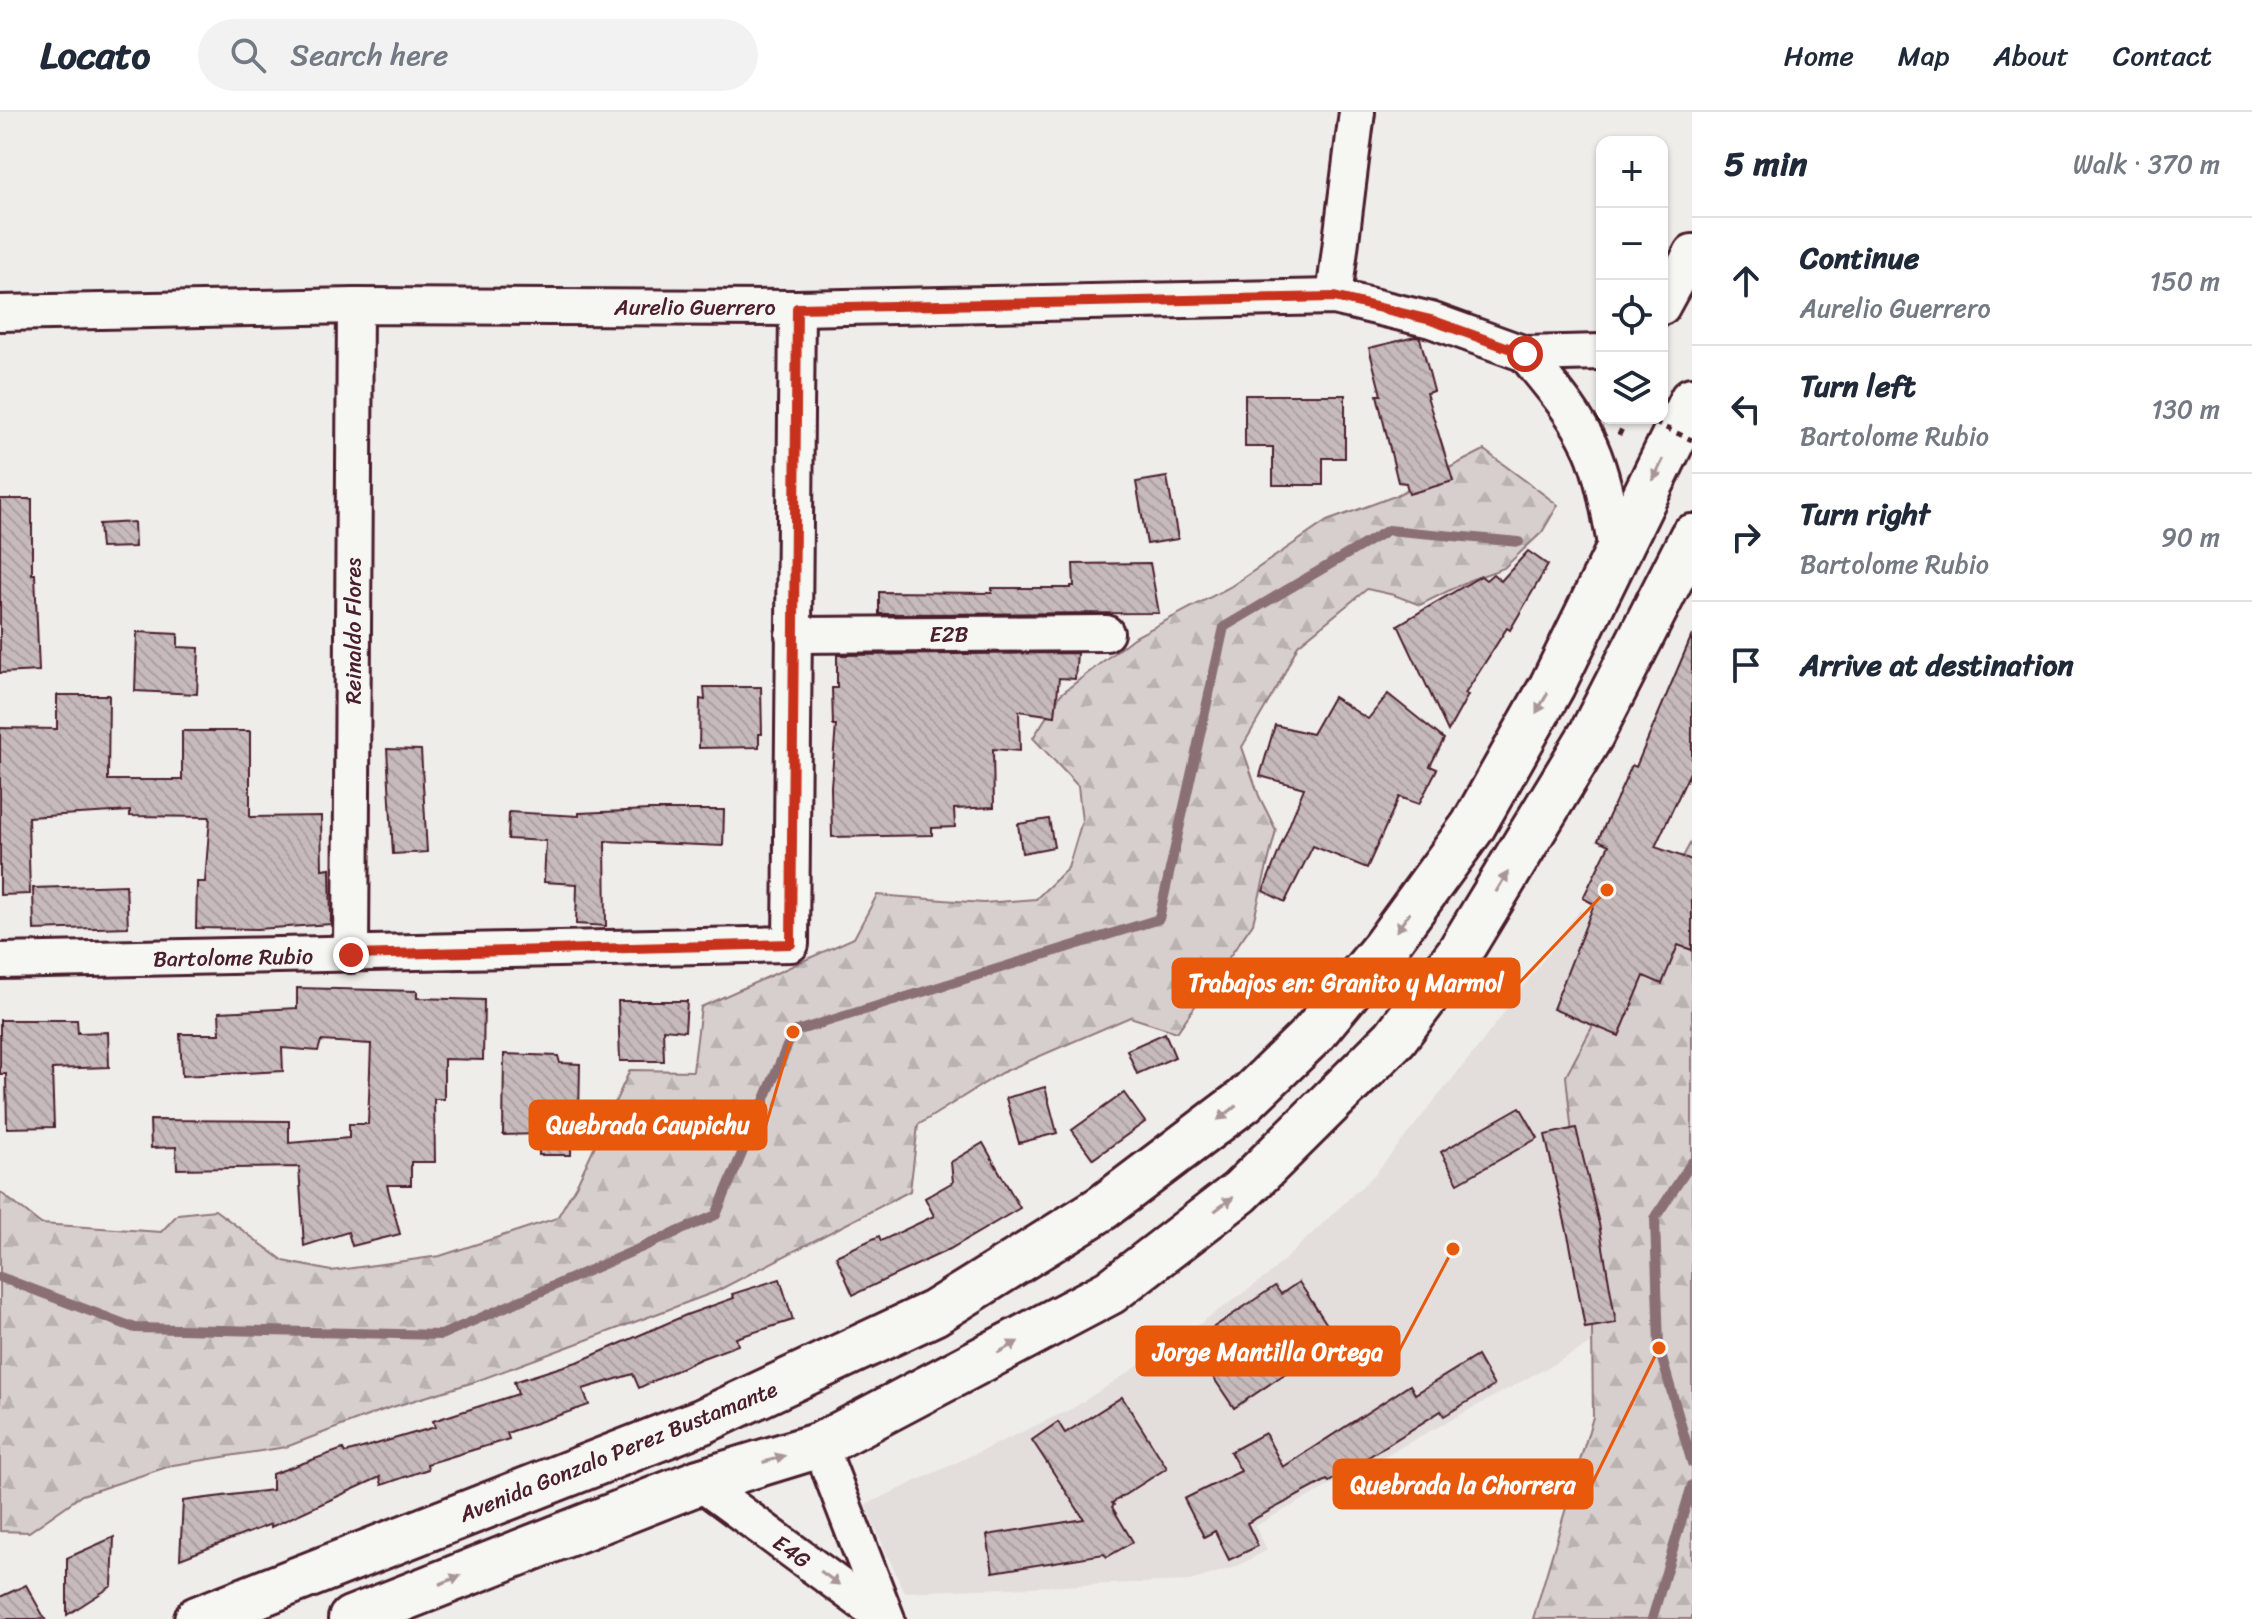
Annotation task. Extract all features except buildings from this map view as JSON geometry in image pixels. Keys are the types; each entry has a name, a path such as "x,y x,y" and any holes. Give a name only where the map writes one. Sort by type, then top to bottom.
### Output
{"main road":[{"name":"Avenida Gonzalo Perez Bustamante","path":"197,1619 703,1421 934,1313 1102,1208 1245,1100 1312,1035 1384,948 1473,826 1552,686 1692,400"},
{"path":"349,1560 360,1616 699,1482 820,1445 1110,1292 1240,1192 1395,1038 1459,953 1591,735 1692,537"}],"street":[{"path":"1334,297 1357,112"},
{"path":"1668,296 1692,252"},
{"name":"Aurelio Guerrero","path":"0,313 355,306 797,308 1334,297 1431,320 1525,354 1596,352"},
{"name":"Reinaldo Flores","path":"351,955 355,306"},
{"name":"Bartolome Rubio","path":"0,961 791,944 797,308"},
{"path":"1525,354 1577,421 1591,448 1607,501 1617,555"},
{"name":"E2B","path":"793,635 1106,633"},
{"name":"E4G","path":"820,1445 886,1619"},
{"name":"E4G","path":"699,1482 886,1619"}],"path":[{"path":"1657,424 1692,440"}],"shaded area":[{"path":"1580,910 1692,958 1622,1327 1255,1526 1267,1550 1236,1567 1190,1581 904,1592 865,1505 1073,1408 1154,1356 1267,1276 1376,1173 1482,1042"}],"green space":[{"path":"1484,450 1558,505 1542,532 1504,568 1470,580 1420,605 1367,589 1298,645 1242,747 1259,796 1276,830 1253,923 1177,1032 1130,1017 1001,1073 918,1125 910,1191 715,1292 474,1382 386,1409 286,1447 173,1465 82,1495 29,1532 0,1531 0,1192 41,1224 161,1232 178,1214 215,1210 284,1261 331,1271 440,1256 557,1218 577,1184 630,1070 693,1071 701,1007 854,938 877,895 983,903 1036,899 1068,868 1082,821 1078,786 1033,738 1061,694 1133,638 1230,587 1327,521 1395,496"},
{"path":"1692,840 1692,1619 1533,1619 1593,1417 1592,1328 1566,1076"}],"waterway":[{"path":"0,1277 135,1328 441,1335 716,1215 793,1032 1159,919 1224,627 1388,530 1519,542"},
{"path":"1692,1162 1655,1218 1659,1348 1692,1463"},
{"path":"1652,1619 1692,1485"}],"place":[{"name":"Trabajos en: Granito y Marmol","path":"1607,890"},
{"name":"Quebrada Caupichu","path":"793,1032"},
{"name":"Jorge Mantilla Ortega","path":"1453,1249"},
{"name":"Quebrada la Chorrera","path":"1659,1348"}],"route":[{"path":"351,955 791,944 797,308 1334,297 1431,320 1525,354"}]}
